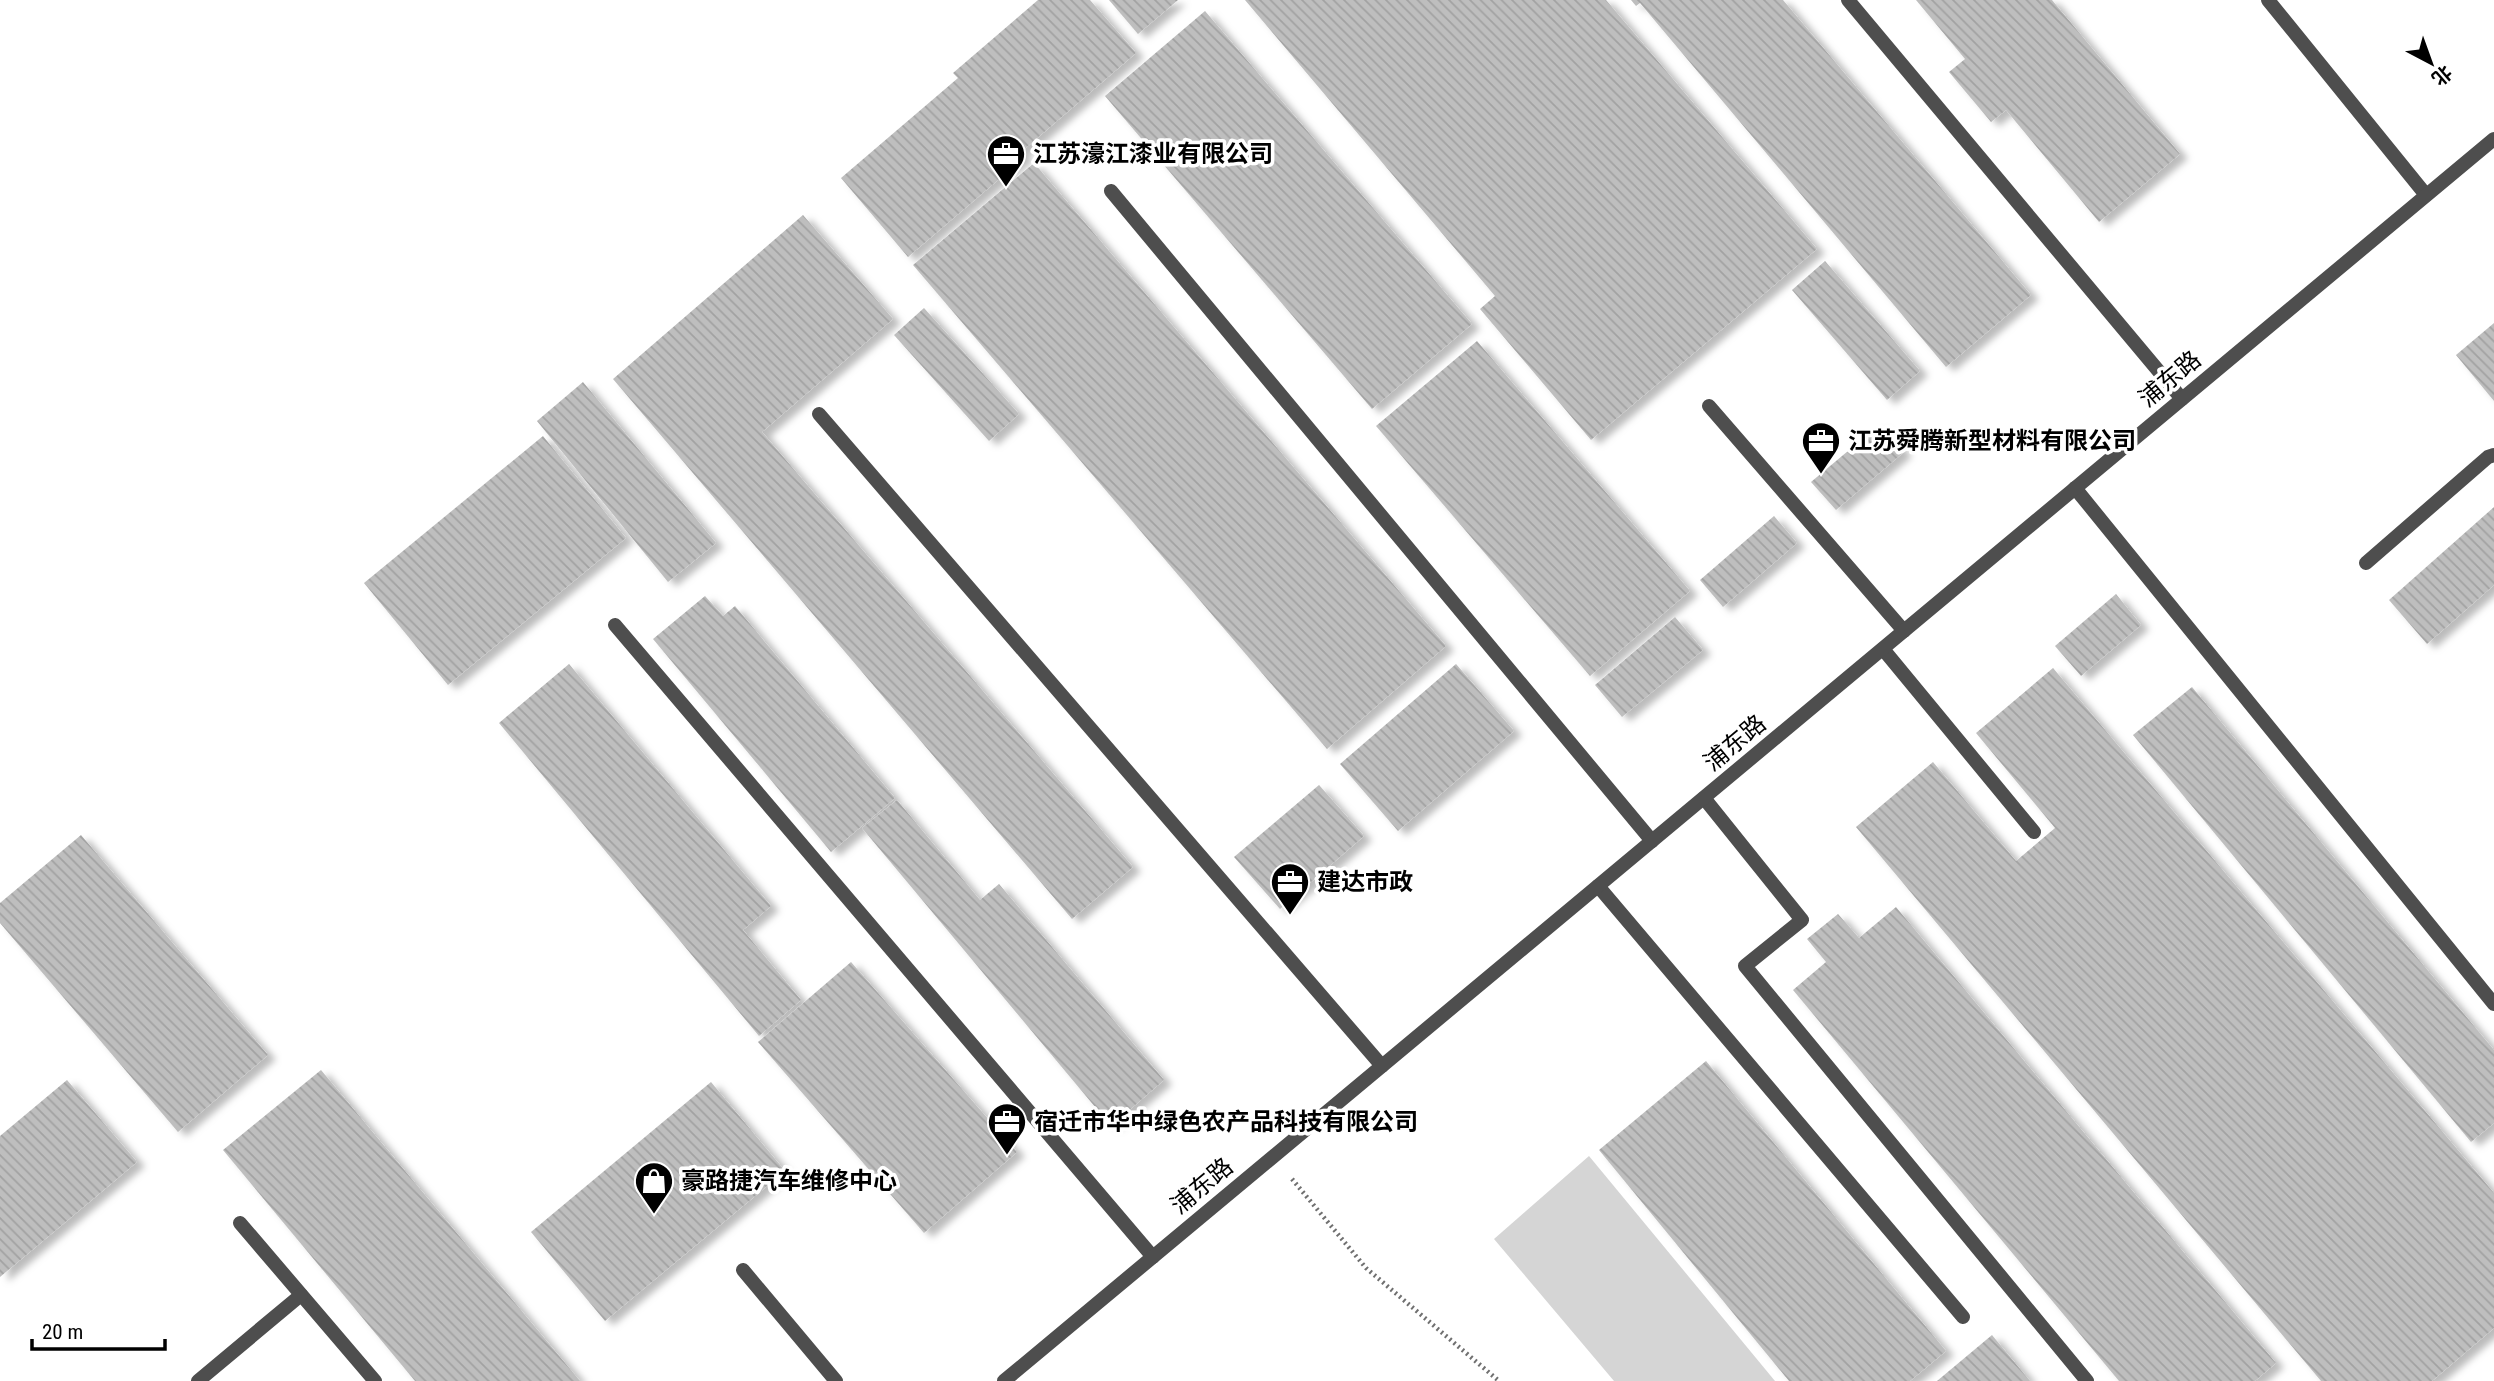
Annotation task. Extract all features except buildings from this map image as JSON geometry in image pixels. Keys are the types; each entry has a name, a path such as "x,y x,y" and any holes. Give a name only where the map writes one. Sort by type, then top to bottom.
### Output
{"street":[{"path":"1848,0 2182,399"},
{"path":"2268,0 2426,195"},
{"name":"浦东路","path":"1004,1381 2494,139"},
{"path":"1111,191 1652,841"},
{"path":"1709,406 1904,631"},
{"path":"819,414 1382,1066"},
{"path":"2366,563 2488,457 2494,456"},
{"path":"2075,488 2494,1004"},
{"path":"614,625 1153,1257"},
{"path":"1883,649 2034,832"},
{"path":"1704,798 1802,920 1745,967 2087,1381"},
{"path":"1598,886 1963,1317"},
{"path":"240,1223 375,1381"},
{"path":"743,1270 836,1381"},
{"path":"198,1381 302,1295"}],"path":[{"path":"1273,1157 1366,1268 1499,1381"}],"shaded area":[{"path":"1589,1156 1775,1381 1614,1381 1494,1239"}],"place":[{"name":"江苏濠江漆业有限公司","path":"1006,188"},
{"name":"江苏舜腾新型材料有限公司","path":"1821,475"},
{"name":"建达市政","path":"1290,916"},
{"name":"宿迁市华中绿色农产品科技有限公司","path":"1007,1156"},
{"name":"豪路捷汽车维修中心","path":"654,1215"}]}
